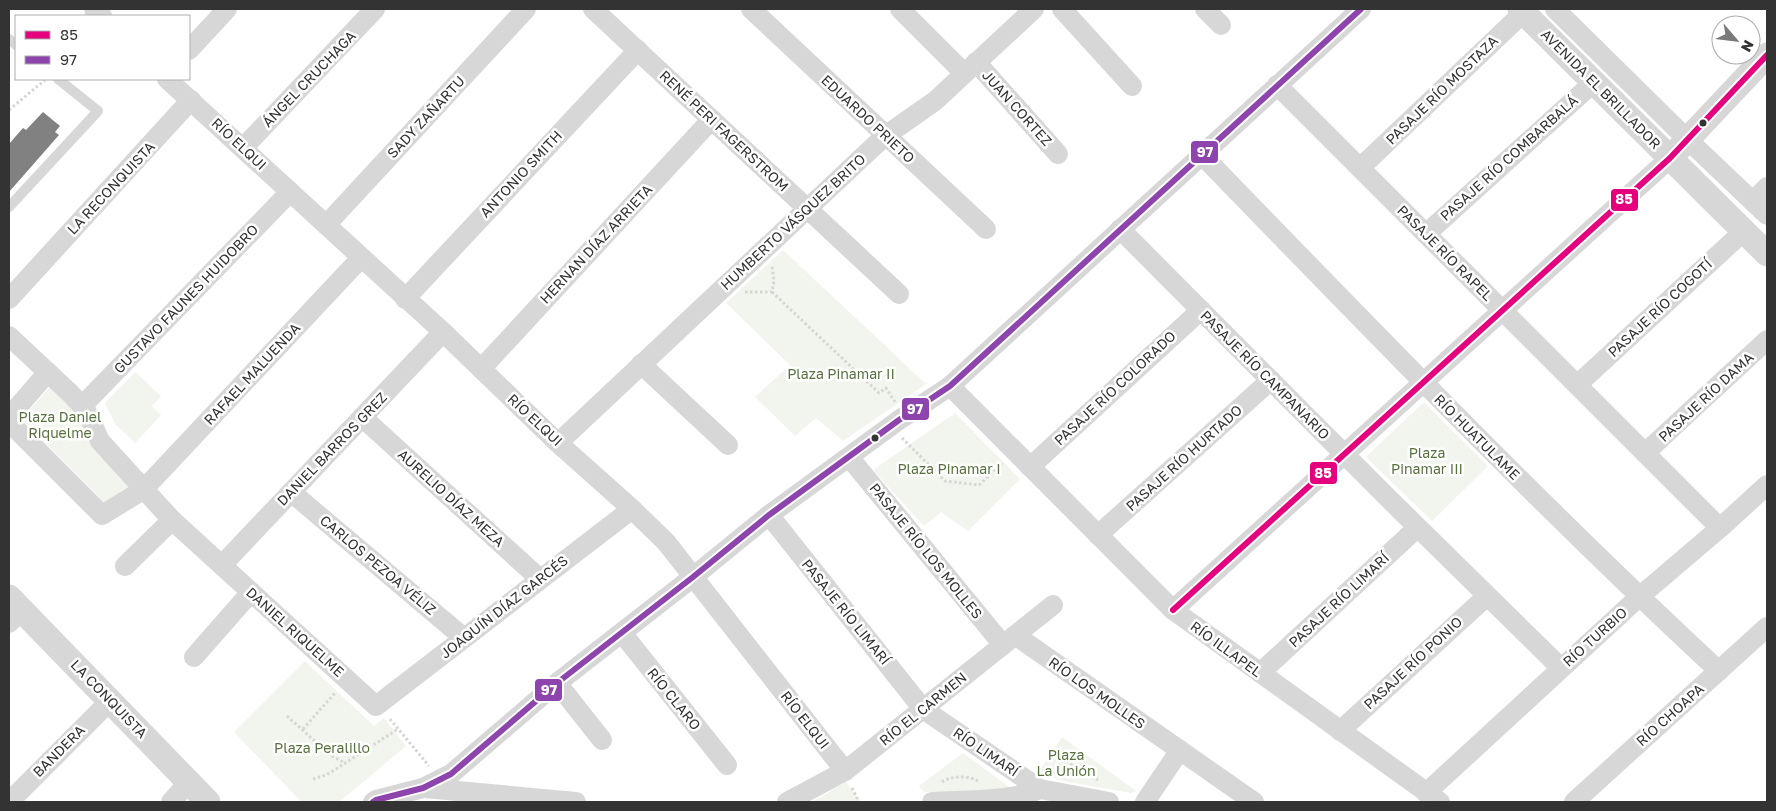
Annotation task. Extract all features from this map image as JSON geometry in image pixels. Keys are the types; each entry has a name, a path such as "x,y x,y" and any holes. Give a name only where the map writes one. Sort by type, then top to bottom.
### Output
{"street":[{"path":"190,49 227,9"},
{"name":"ÁNGEL CRUCHAGA","path":"243,148 375,9"},
{"name":"SADY ZAÑARTU","path":"326,225 526,9"},
{"name":"RENÉ PERI FAGERSTROM","path":"593,9 899,294"},
{"name":"EDUARDO PRIETO","path":"751,9 986,229"},
{"name":"JUAN CORTEZ","path":"900,9 970,68 1058,154"},
{"name":"HUMBERTO VÁSQUEZ BRITO","path":"558,443 807,207 885,136 935,101 1034,9"},
{"path":"1062,9 1132,86"},
{"path":"1205,9 1221,25"},
{"path":"376,801 432,784 451,774 557,683 694,577 769,515 899,420 950,386 1120,228 1361,9"},
{"name":"AVENIDA EL BRILLADOR","path":"1556,9 1688,140 1767,215"},
{"name":"AVENIDA EL BRILLADOR","path":"1522,10 1593,83 1767,254"},
{"name":"PASAJE RÍO MOSTAZA","path":"1360,168 1522,10"},
{"name":"ANTONIO SMITH","path":"405,299 638,50"},
{"path":"1173,610 1670,158 1767,55"},
{"path":"168,80 191,100"},
{"name":"PASAJE RÍO COMBARBALÁ","path":"1426,234 1593,83"},
{"name":"PASAJE RÍO RAPEL","path":"1277,85 1720,528"},
{"name":"RÍO ELQUI","path":"191,100 443,332 558,443 632,508 666,542 845,771"},
{"name":"LA RECONQUISTA","path":"9,299 191,100"},
{"name":"HERNAN DÍAZ ARRIETA","path":"481,369 712,119"},
{"name":"RÍO HUATULAME","path":"1201,154 1422,382 1639,597 1719,671"},
{"path":"1753,201 1767,187"},
{"name":"GUSTAVO FAUNES HUIDOBRO","path":"82,406 290,192"},
{"name":"PASAJE RÍO CAMPANARIO","path":"1120,228 1343,454 1561,668"},
{"name":"PASAJE RÍO COGOTÍ","path":"1577,385 1744,231"},
{"name":"RAFAEL MALUENDA","path":"143,490 361,258"},
{"name":"PASAJE RÍO COLORADO","path":"1030,467 1201,310"},
{"name":"DANIEL BARROS GREZ","path":"222,566 443,332"},
{"name":"DANIEL RIQUELME","path":"9,336 86,410 100,440 172,520 376,706"},
{"name":"PASAJE RÍO DAMA","path":"1645,453 1767,340"},
{"path":"641,364 728,444"},
{"path":"9,417 48,372"},
{"name":"PASAJE RÍO HURTADO","path":"1098,535 1270,380"},
{"name":"RÍO ILLAPEL","path":"950,386 1173,610 1433,798"},
{"name":"AURELIO DÍAZ MEZA","path":"362,417 540,579"},
{"path":"9,422 102,516 143,490"},
{"name":"PASAJE RÍO LOS MOLLES","path":"849,457 1009,640"},
{"name":"RÍO TURBIO","path":"1433,798 1561,668 1639,597 1720,528 1767,484"},
{"name":"CARLOS PEZOA VÉLIZ","path":"291,492 464,638"},
{"name":"JOAQUÍN DÍAZ GARCÉS","path":"376,706 632,508"},
{"name":"PASAJE RÍO LIMARÍ","path":"769,515 923,709"},
{"path":"125,566 172,520"},
{"name":"PASAJE RÍO LIMARÍ","path":"1260,673 1418,528"},
{"path":"194,657 250,592"},
{"name":"PASAJE RÍO PONIO","path":"1340,731 1486,596"},
{"name":"RÍO EL CARMEN","path":"787,802 845,771 1053,605"},
{"name":"LA CONQUISTA","path":"13,610 110,701 208,802"},
{"name":"RÍO CHOAPA","path":"1574,802 1767,627"},
{"name":"RÍO CLARO","path":"622,633 727,765"},
{"name":"RÍO LOS MOLLES","path":"1009,640 1180,750"},
{"path":"557,683 602,740"},
{"name":"BANDERA","path":"9,802 110,701"},
{"name":"RÍO LIMARÍ","path":"923,709 1040,789 1109,802"},
{"path":"1145,802 1180,750 1254,802"},
{"path":"171,802 189,782"},
{"path":"432,784 576,802"},
{"path":"932,802 1014,797 1040,789"}],"lane":[{"path":"9,207 98,111 59,80"}],"path":[{"path":"9,110 45,80"},
{"path":"772,292 879,393 886,388 896,404"},
{"path":"902,438 945,480 979,485 1016,453"},
{"path":"302,730 348,680"},
{"path":"376,706 398,729 432,784"},
{"path":"287,716 330,755 345,763"},
{"path":"313,779 326,775 398,729"}],"green space":[{"name":"Plaza Pinamar II","path":"783,250 926,384 843,441 816,418 795,436 755,397 790,365 726,303"},
{"name":"Plaza Daniel Riquelme","path":"135,372 161,396 152,406 161,415 135,443 116,425 105,403"},
{"name":"Plaza Daniel Riquelme","path":"51,386 82,413 88,441 131,487 104,502 21,419"},
{"name":"Plaza Pinamar III","path":"1424,402 1488,466 1432,521 1366,457"},
{"name":"Plaza Pinamar I","path":"955,413 1020,479 968,531 941,512 924,526 873,470"},
{"name":"Plaza Peralillo","path":"305,661 374,726 384,718 406,746 339,802 302,802 234,732"},
{"name":"Plaza La Unión","path":"1062,737 1136,791 1131,793 1064,781 1038,773"},
{"name":"Plaza La Unión","path":"963,753 1015,791 924,792 919,786"},
{"path":"846,782 861,802 812,802"}],"building":[{"path":"43,112 60,126 55,132 59,135 9,192 9,144 23,128 26,130"}],"transit line":[{"name":"97","path":"373,802 423,788 451,774 557,683 769,515 899,420 950,386 1361,9"},
{"name":"85","path":"1173,610 1670,158 1767,55"}]}
